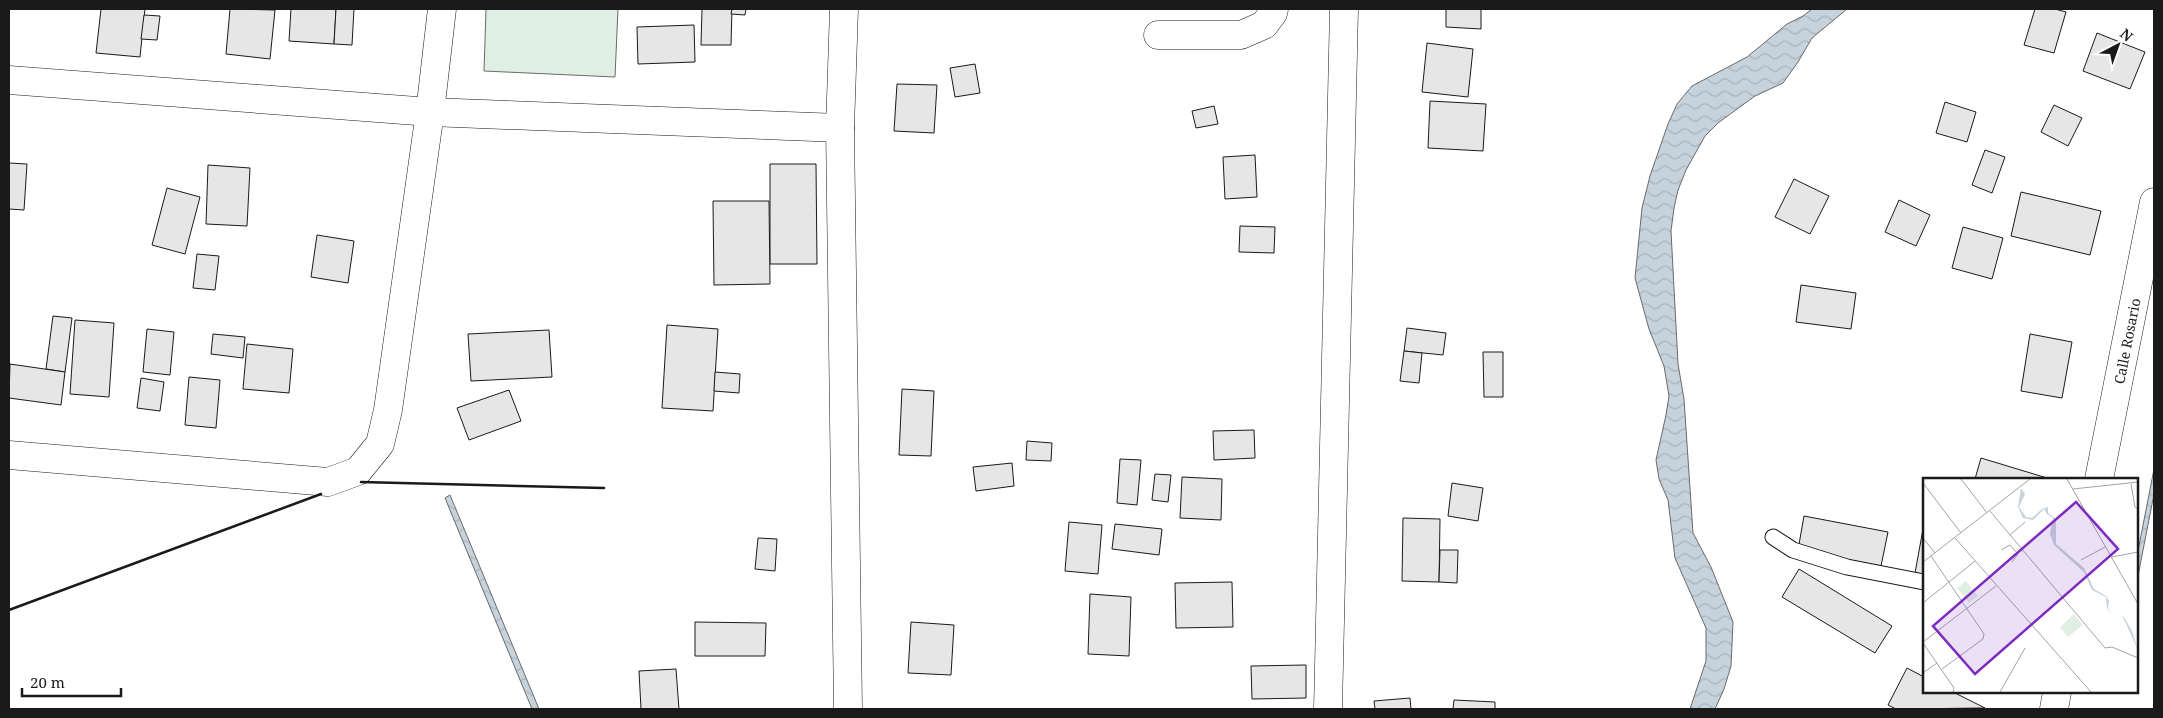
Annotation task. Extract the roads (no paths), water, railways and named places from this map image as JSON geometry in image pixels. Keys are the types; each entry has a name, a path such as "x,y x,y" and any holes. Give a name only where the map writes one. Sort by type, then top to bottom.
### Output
{"street":[{"path":"9,456 328,482 358,471 380,444 388,410 430,112 442,9"},
{"path":"844,9 840,128 848,709"},
{"path":"1158,35 1241,35 1264,25 1274,9"},
{"path":"1328,709 1344,9"},
{"path":"9,80 430,112 840,128"},
{"name":"Calle Rosario","path":"2099,478 2154,202"},
{"path":"2054,709 2057,693"}],"lane":[{"path":"1773,537 1793,550 1840,565 1923,582"}],"water":[{"path":"1812,9 1847,9 1812,38 1783,83 1755,96 1718,123 1705,136 1686,170 1678,190 1674,208 1671,231 1678,364 1684,399 1693,533 1711,567 1733,622 1731,666 1715,709 1690,709 1706,661 1706,628 1675,558 1668,500 1659,479 1656,460 1669,396 1664,366 1649,329 1635,278 1642,208 1650,176 1668,124 1677,104 1692,86 1747,57 1787,24"},
{"path":"2154,469 2154,494 2138,576 2138,551"},
{"path":"450,495 539,709 532,709 445,498"}]}
